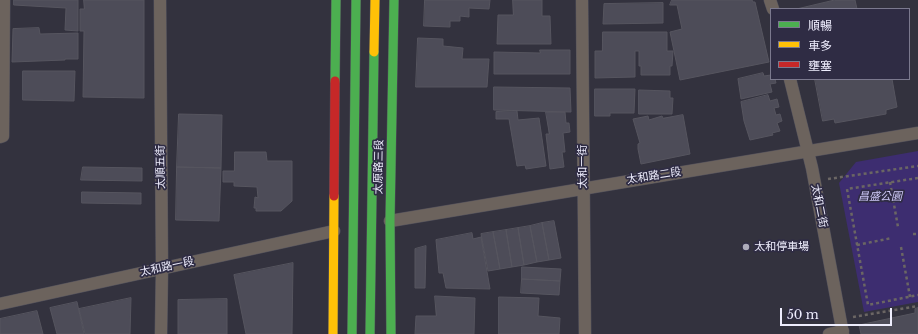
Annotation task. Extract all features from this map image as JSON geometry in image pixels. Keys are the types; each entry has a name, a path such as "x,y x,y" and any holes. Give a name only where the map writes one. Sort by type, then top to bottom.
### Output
{"main road":[{"path":"333,334 336,0"},
{"path":"352,334 356,0"},
{"name":"太原路三段","path":"370,334 375,0"},
{"name":"太原路三段","path":"391,334 390,221 394,0"}],"street":[{"path":"0,137 2,136 4,0"},
{"name":"太順五街","path":"160,0 161,334"},
{"name":"太和一街","path":"582,0 585,334"},
{"name":"太和二街","path":"790,80 807,150 843,333"},
{"name":"太和路二段","path":"390,221 807,150 918,133"},
{"name":"太和路一段","path":"0,304 334,231"},
{"path":"829,334 843,333"}],"path":[{"path":"829,186 828,179 918,166"},
{"path":"918,178 847,189 868,305 918,295"},
{"path":"890,182 898,227"},
{"path":"913,234 918,234"},
{"path":"857,245 892,238"},
{"path":"901,247 910,297"},
{"path":"852,310 853,318 918,306"}],"green space":[{"name":"昌盛公園","path":"918,151 918,302 864,312 839,183 856,162"}],"building":[{"path":"14,0 78,0 78,31 65,30 66,8 14,5"},
{"path":"84,0 144,0 144,98 83,97 84,31 80,31 80,9 84,9"},
{"path":"425,0 490,0 489,9 469,8 469,17 460,16 460,21 450,21 450,27 424,26"},
{"path":"513,0 542,0 542,16 550,16 551,44 497,44 498,15 513,15"},
{"path":"672,0 752,0 755,2 769,62 680,80 670,32 682,29 677,5 670,5"},
{"path":"835,0 855,0 857,8 801,8"},
{"path":"663,3 663,23 603,24 604,4"},
{"path":"39,28 40,34 78,33 78,59 12,62 13,29"},
{"path":"603,32 667,32 667,51 673,51 670,75 641,75 641,66 639,66 639,51 635,51 635,77 595,78 595,51 602,51"},
{"path":"418,38 443,39 443,46 463,48 462,59 489,59 487,87 416,87"},
{"path":"540,50 570,50 570,74 494,74 494,52 540,53"},
{"path":"23,71 75,71 74,101 23,100"},
{"path":"763,73 764,76 770,75 770,80 775,80 776,83 770,84 772,92 741,99 738,79"},
{"path":"815,80 892,80 897,107 886,110 886,114 835,123 834,119 823,121"},
{"path":"494,87 570,88 571,112 494,110"},
{"path":"595,89 635,89 634,113 610,113 610,116 595,116"},
{"path":"639,90 670,91 670,98 673,98 672,114 639,114"},
{"path":"768,95 770,101 777,99 779,107 774,108 776,115 780,114 782,121 777,123 780,131 772,133 773,135 750,140 744,121 741,102"},
{"path":"517,111 518,120 539,118 546,166 526,169 525,165 517,166 509,119 496,119 496,112"},
{"path":"546,112 565,112 566,123 569,123 570,132 563,133 565,152 562,152 564,167 550,169 546,134 549,134"},
{"path":"179,114 222,115 221,168 177,167"},
{"path":"683,115 690,154 641,164 638,149 638,144 640,143 633,119 648,116 649,120 662,116 663,118"},
{"path":"235,152 266,152 267,161 292,161 292,201 281,211 256,211 256,208 254,208 255,197 258,198 257,187 234,186 234,182 223,182 223,171 234,171"},
{"path":"83,167 142,168 142,181 81,180"},
{"path":"177,167 221,168 219,221 176,220"},
{"path":"82,192 141,193 141,204 82,203"},
{"path":"554,221 561,258 549,260 542,223"},
{"path":"542,223 549,260 537,262 530,226"},
{"path":"530,226 537,262 524,265 518,228"},
{"path":"518,228 524,265 512,267 506,230"},
{"path":"506,230 512,267 500,269 493,232"},
{"path":"493,232 500,269 488,271 481,234"},
{"path":"472,233 473,239 481,237 490,289 446,288 443,273 439,273 436,240"},
{"path":"426,246 425,288 415,288 415,249"},
{"path":"293,263 292,334 246,334 234,275"},
{"path":"522,267 561,269 560,281 522,279"},
{"path":"522,279 560,281 559,295 521,293"},
{"path":"435,296 475,298 474,334 415,334 416,316 436,316"},
{"path":"499,297 539,298 538,316 560,318 559,334 499,334"},
{"path":"131,298 130,334 85,334 79,309"},
{"path":"227,299 227,334 178,334 178,300"},
{"path":"77,302 84,334 57,334 50,308"},
{"path":"918,308 918,334 861,334 859,325 915,313 915,309"},
{"path":"37,311 43,334 0,334 0,319"}],"traffic: fast":[{"path":"335,81 336,0"},
{"path":"352,334 356,0"},
{"path":"391,334 390,221 394,0"},
{"path":"370,334 374,52"}],"traffic: slow":[{"path":"374,52 375,0"},
{"path":"333,334 334,196"}],"traffic: jam":[{"path":"334,196 335,81"}],"place":[{"name":"太和停車場","path":"746,247"}]}
